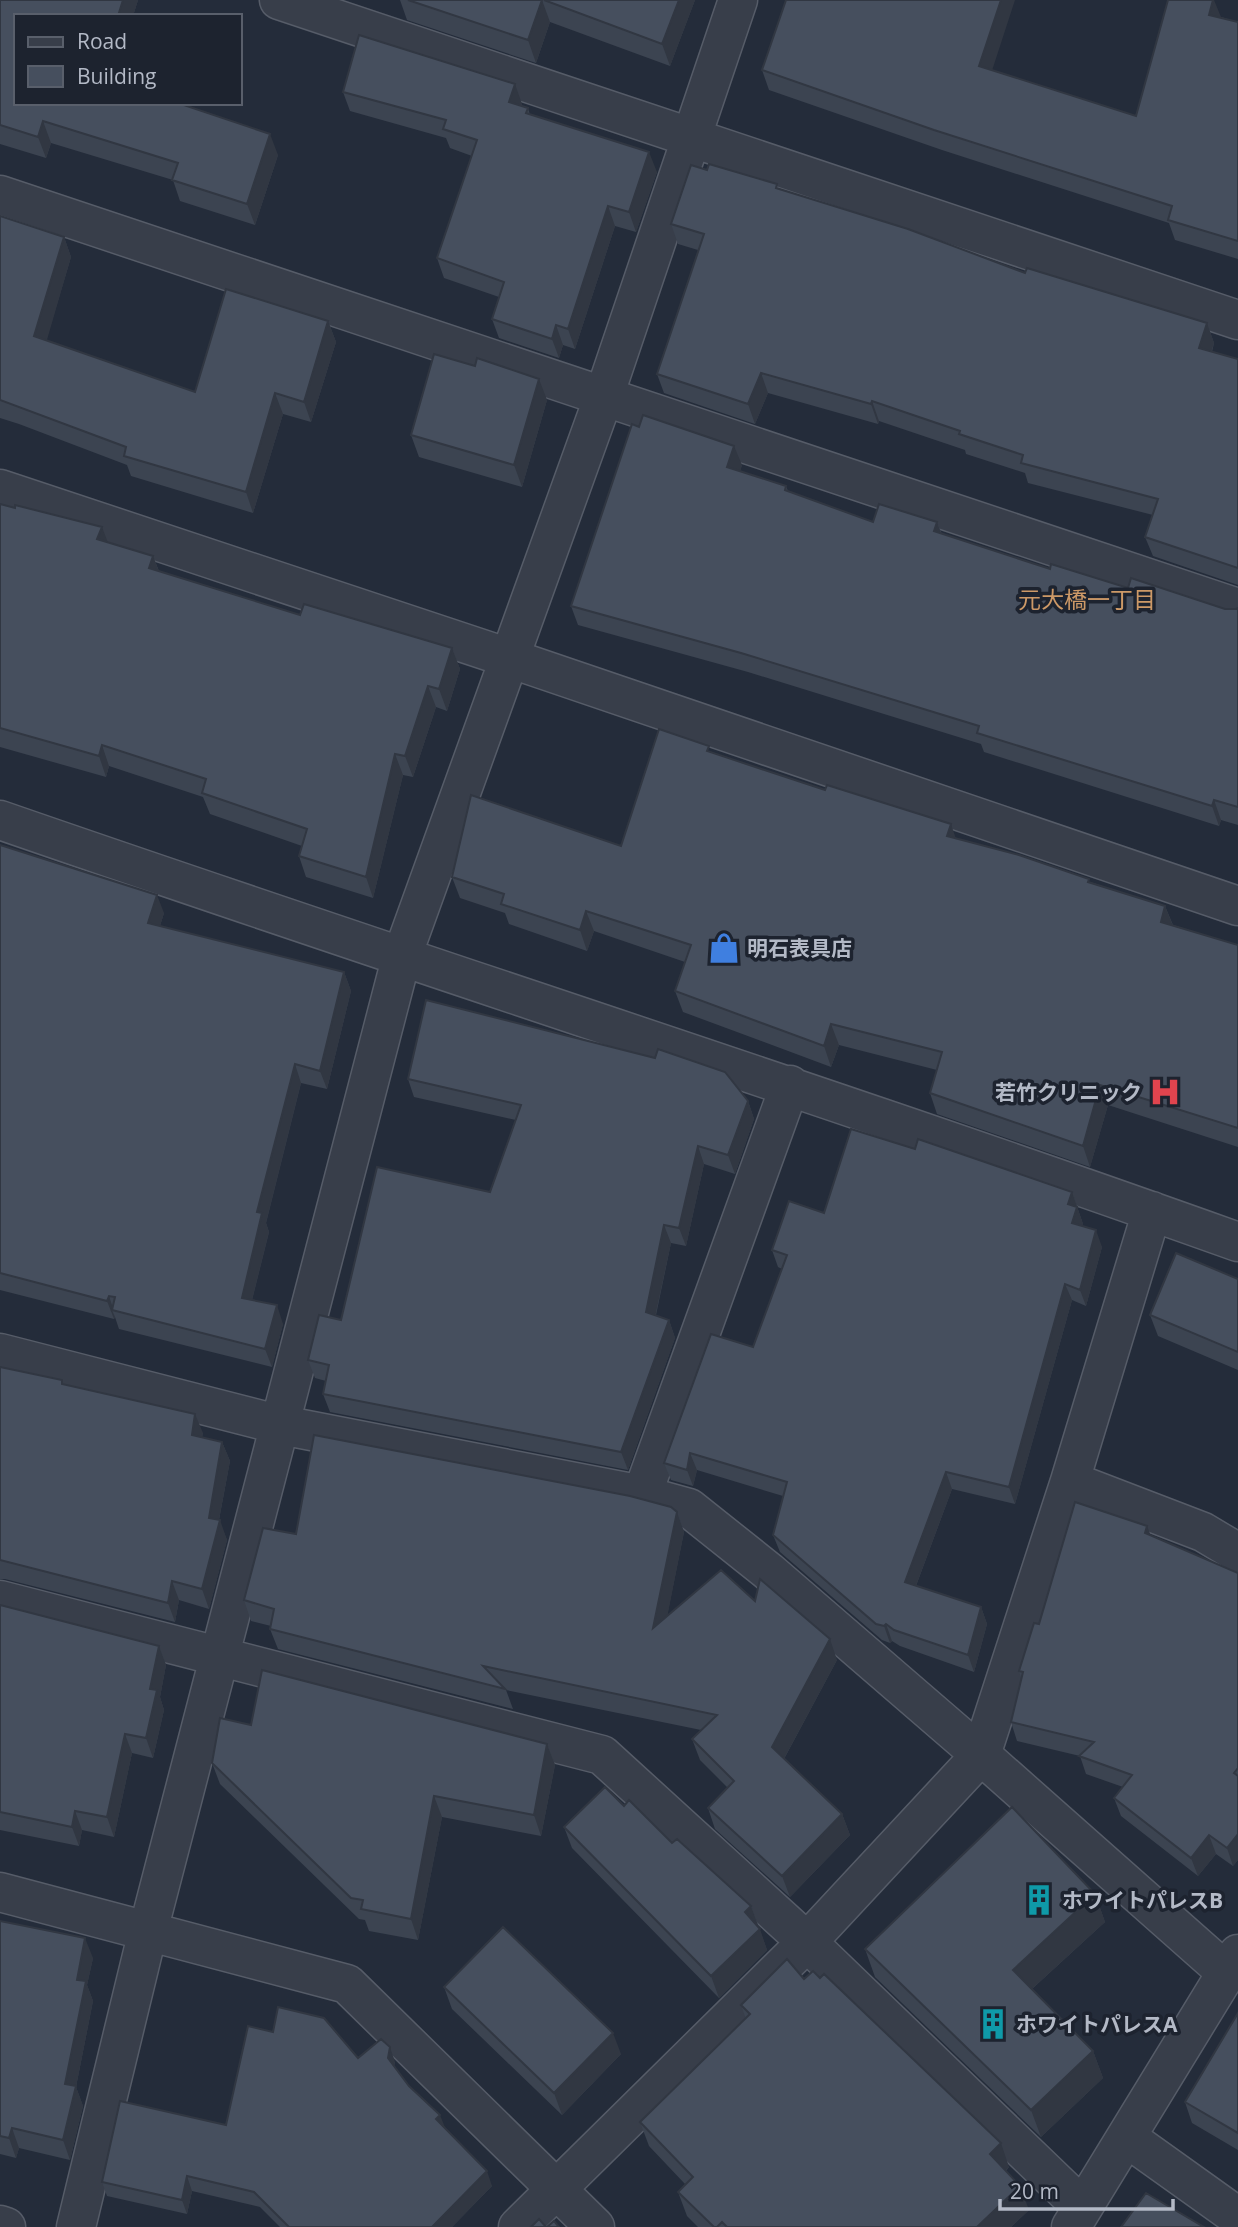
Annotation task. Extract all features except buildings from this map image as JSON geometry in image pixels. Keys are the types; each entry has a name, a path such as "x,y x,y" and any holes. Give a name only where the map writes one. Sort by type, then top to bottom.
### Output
{"street":[{"path":"279,0 1238,320"},
{"path":"76,2227 148,1931 222,1657 401,959 512,659 738,0"},
{"path":"0,195 1238,608"},
{"path":"0,489 512,659 1238,906"},
{"path":"0,820 401,959 790,1085 1238,1242"},
{"path":"642,1495 790,1085"},
{"path":"518,2227 807,1941 981,1755 1070,1481 1152,1212"},
{"path":"0,1353 281,1425 642,1495 689,1508 768,1571 981,1755 1232,1963 1077,2217 807,1941 602,1755 0,1600"},
{"path":"1070,1481 1203,1532 1238,1553"},
{"path":"0,1892 347,1984 594,2227"},
{"path":"1126,2137 1238,2217"},
{"path":"0,2225 6,2227"}],"place":[{"name":"明石表具店","path":"724,948"},
{"name":"若竹クリニック","path":"1165,1092"},
{"name":"ホワイトパレスB","path":"1039,1900"},
{"name":"ホワイトパレスA","path":"993,2024"}],"district":[{"name":"元大橋一丁目","path":"1087,599"}]}
